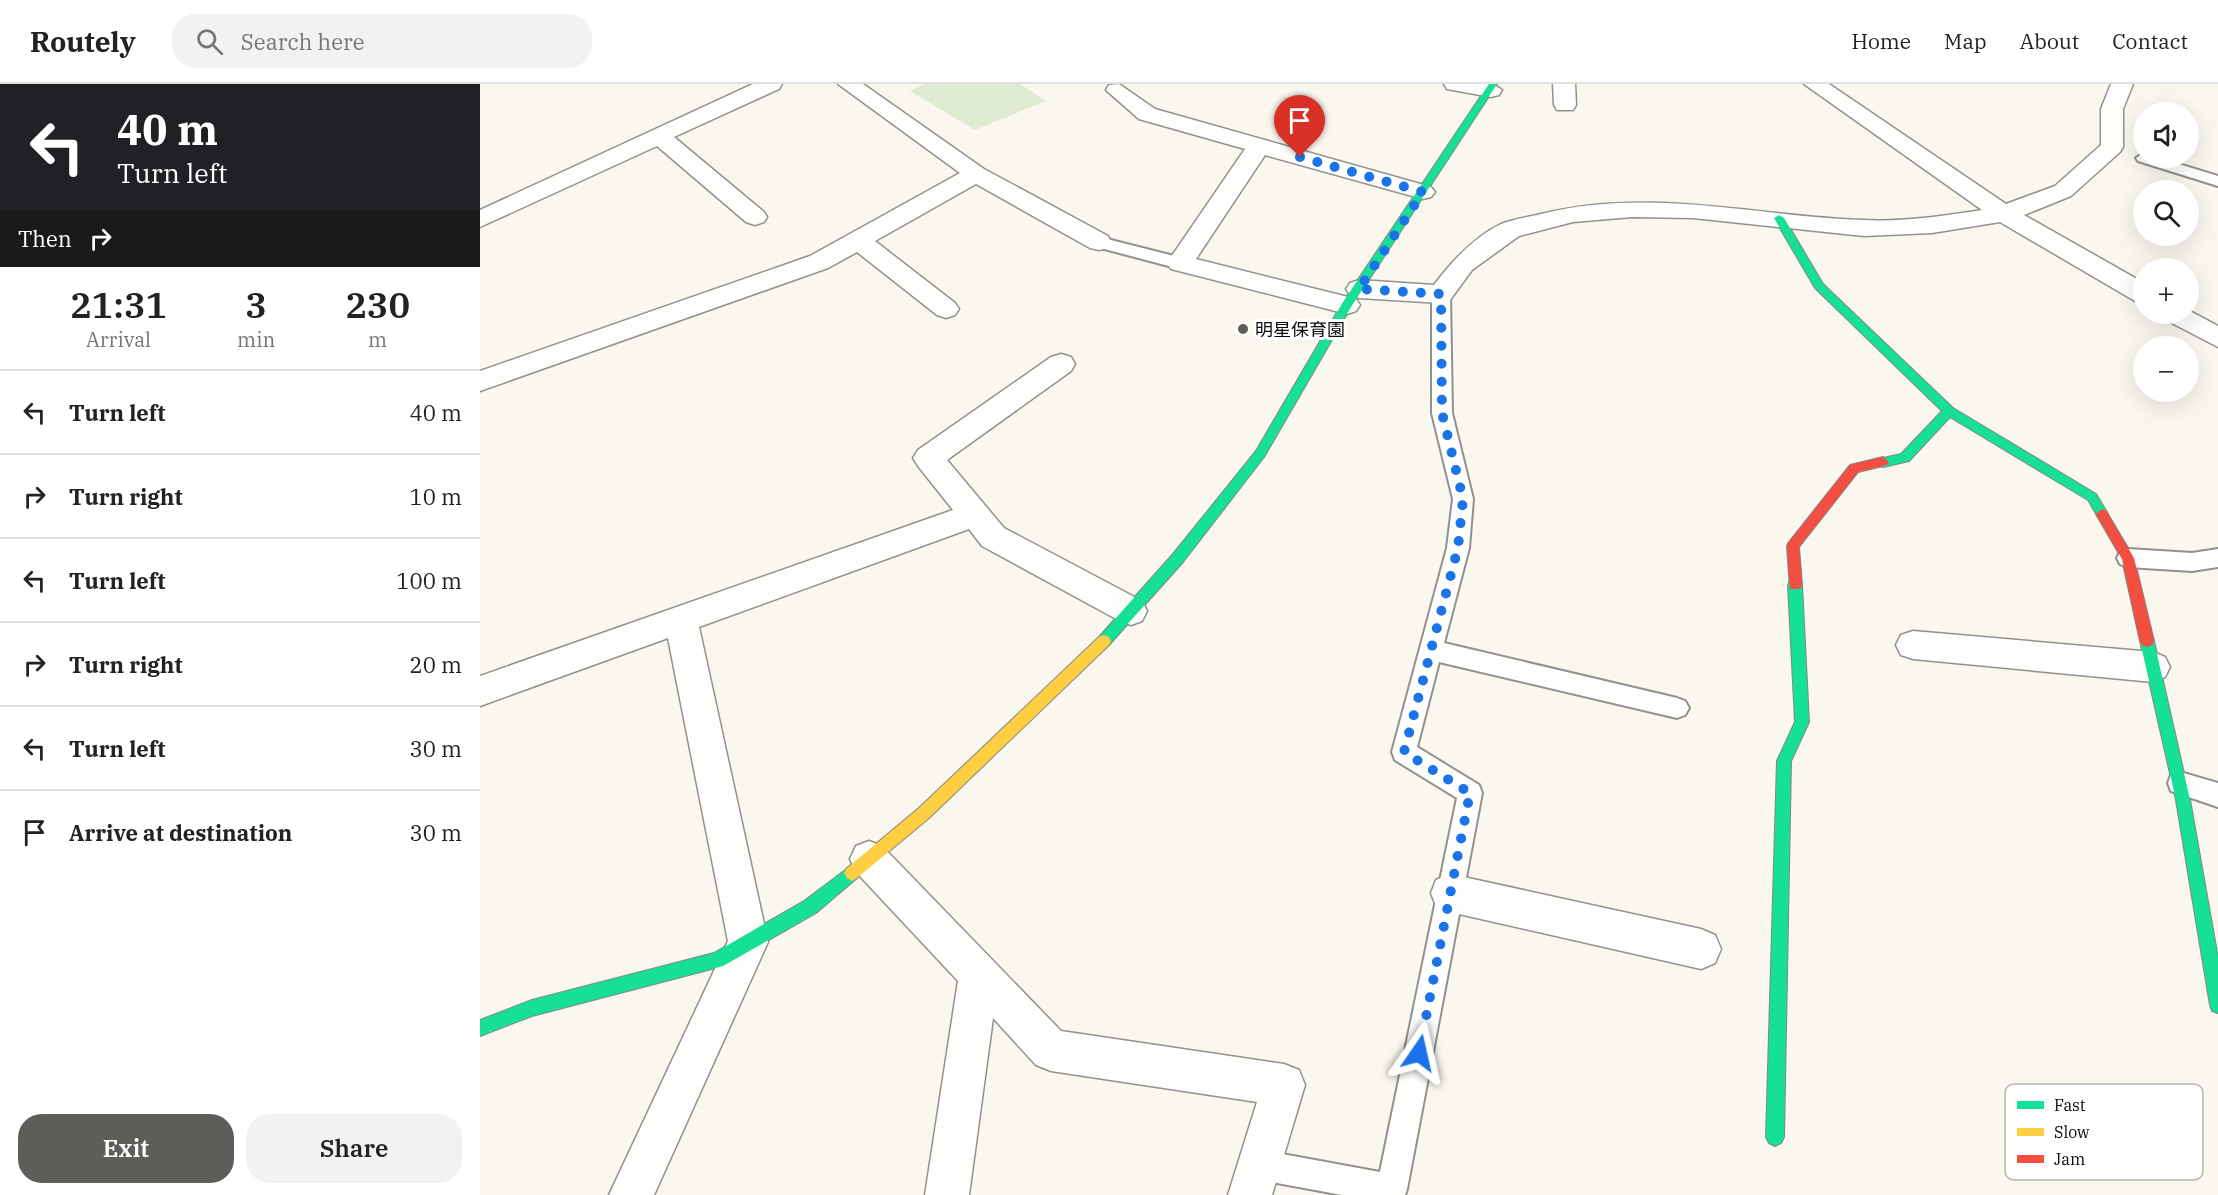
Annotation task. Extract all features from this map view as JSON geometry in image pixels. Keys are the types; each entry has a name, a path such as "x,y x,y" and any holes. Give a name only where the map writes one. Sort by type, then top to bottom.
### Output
{"street":[{"path":"480,219 771,84"},
{"path":"849,84 976,174 1099,242"},
{"path":"480,1028 532,1008 717,960 810,907 924,813 1090,657 1178,558 1260,454 1353,297 1492,87 1455,84"},
{"path":"1815,84 2004,214 2133,289"},
{"path":"1259,146 1180,262 1353,297 1441,294 1463,264 1510,230 1573,214 1632,209 1693,210 1864,228 1932,225 2004,214 2063,191 2131,153 2112,109 2122,84"},
{"path":"1117,90 1147,114 1423,192"},
{"path":"659,136 756,217"},
{"path":"480,381 819,262 976,174"},
{"path":"1779,218 1819,286 1949,411 2092,497 2128,558 2180,783 2218,1005"},
{"path":"858,240 946,309"},
{"path":"2193,324 2218,338"},
{"path":"1061,364 928,458 993,537 1131,611"},
{"path":"1775,1137 1784,761 1802,722 1793,546 1854,468 1905,458 1949,411"},
{"path":"480,691 976,514"},
{"path":"631,1195 748,942 681,619"},
{"path":"1913,645 2153,667"},
{"path":"869,859 1052,1050 1284,1085 1255,1180"},
{"path":"1450,893 1701,948"},
{"path":"947,1195 979,974"}],"lane":[{"path":"2131,153 2218,181"},
{"path":"1099,242 1180,262"},
{"path":"1255,1180 1392,1189 1470,793 1404,752 1458,548 1463,499 1442,413 1441,294"},
{"path":"2128,558 2192,562 2218,558"},
{"path":"1431,650 1677,708"},
{"path":"2180,783 2218,795"}],"green space":[{"path":"925,84 1020,84 1046,101 975,130 910,91"}],"traffic: fast":[{"path":"1104,641 1178,558 1260,454 1347,305 1493,84"},
{"path":"1779,218 1819,286 1949,411 2092,497 2102,514"},
{"path":"1883,462 1905,458 1949,411"},
{"path":"1775,1137 1784,761 1802,722 1795,585"},
{"path":"2147,641 2183,800 2218,1005"},
{"path":"480,1028 532,1008 717,960 810,907 852,873"}],"traffic: slow":[{"path":"852,873 924,813 1104,641"}],"traffic: jam":[{"path":"1795,585 1793,546 1854,468 1883,462"},
{"path":"2102,514 2128,558 2147,641"}],"place":[{"name":"明星保育園","path":"1243,329"}],"route":[{"path":"1300,157 1423,192 1359,289 1441,294 1442,413 1463,499 1458,548 1404,752 1470,793 1419,1053"}]}
